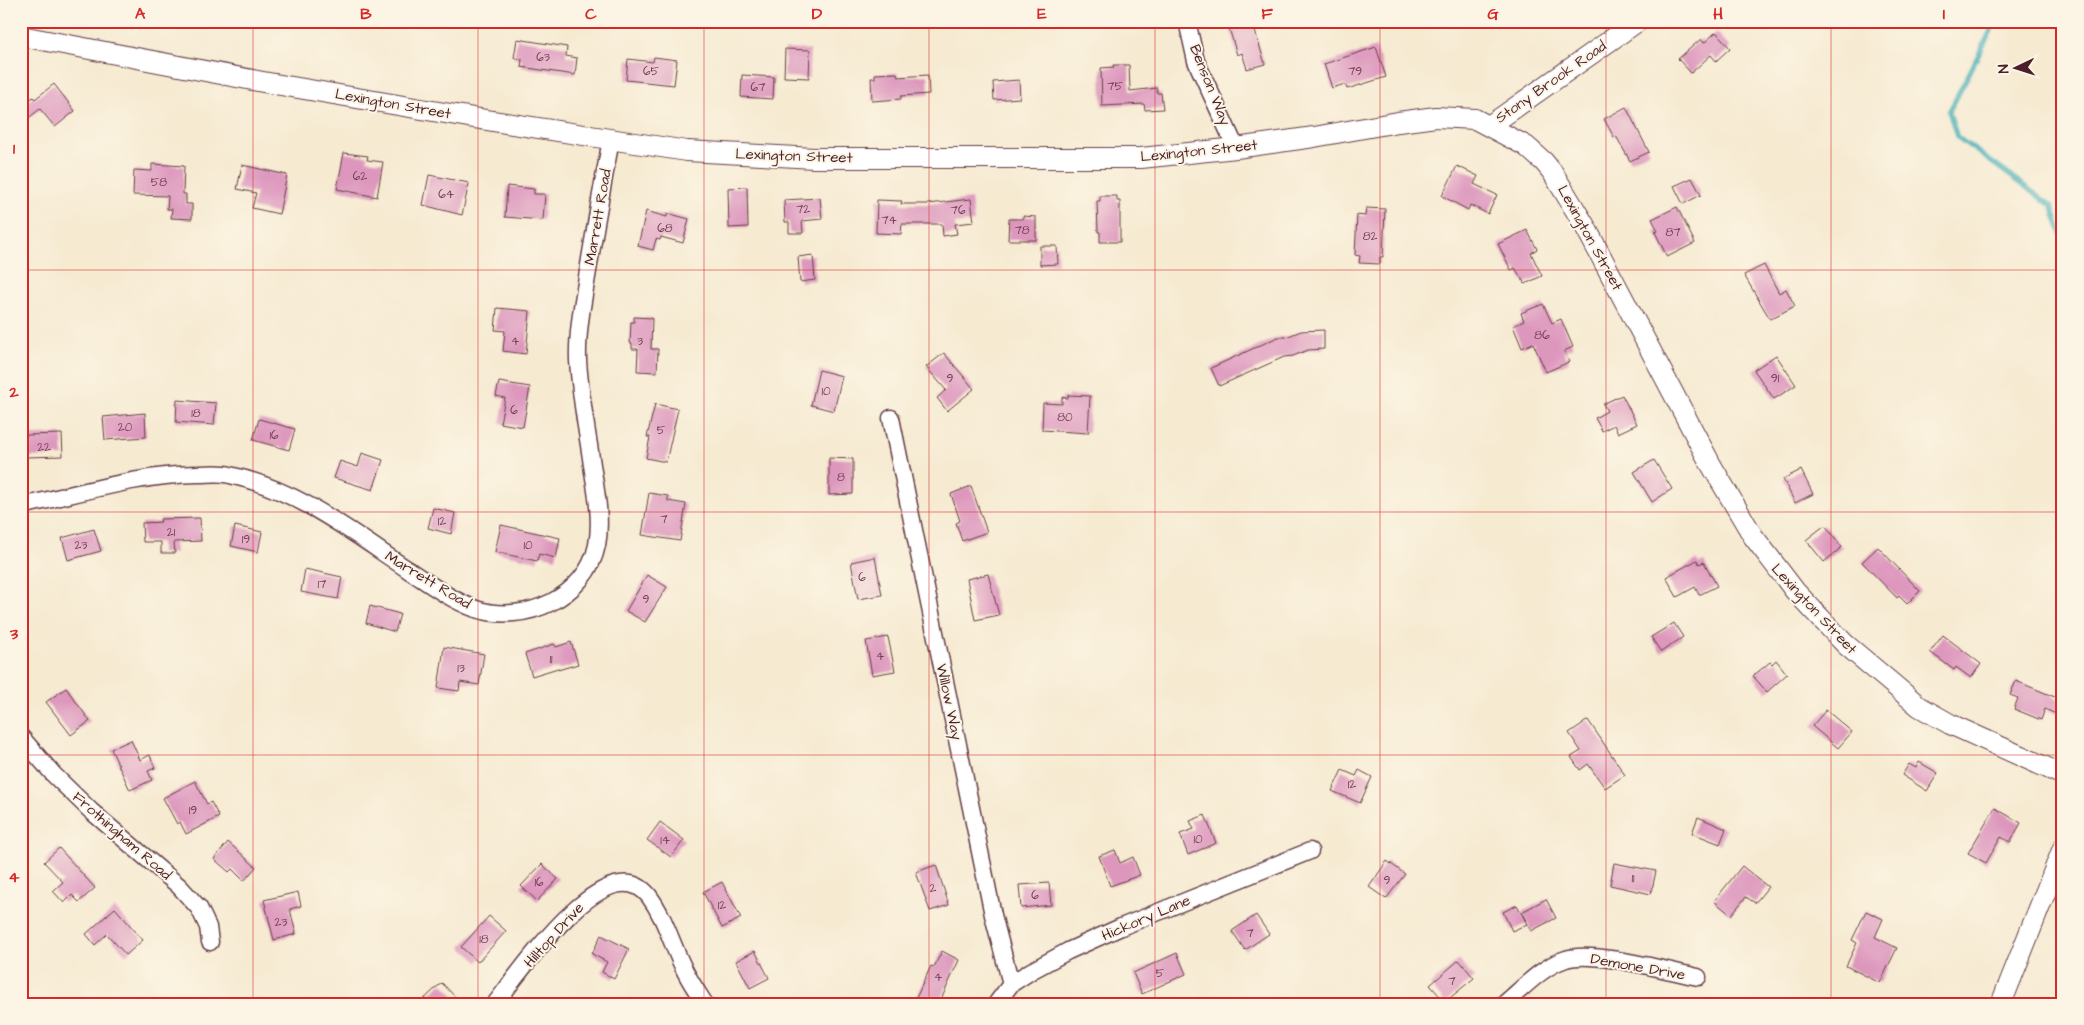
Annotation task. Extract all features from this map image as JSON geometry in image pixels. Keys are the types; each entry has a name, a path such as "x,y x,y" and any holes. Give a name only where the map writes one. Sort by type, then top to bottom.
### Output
{"street":[{"name":"Benson Way","path":"1187,21 1196,61 1236,148"},
{"name":"Stony Brook Road","path":"1489,126 1638,21"},
{"name":"Lexington Street","path":"21,36 263,82 687,152 814,158 1125,158 1236,148 1436,117 1475,119 1526,146 1544,162 1563,188 1642,332 1710,463 1753,536 1795,591 1845,644 1920,707 1950,724 2063,775"},
{"name":"Marrett Road","path":"21,506 152,477 226,474 268,484 304,502 442,592 476,609 503,614 532,609 554,601 573,588 588,570 597,546 596,487 582,401 579,351 584,296 611,140"},
{"name":"Willow Way","path":"891,418 991,905 1003,960 1011,984"},
{"name":"Frothingham Road","path":"21,737 54,775 91,811 179,886 199,908 208,927 210,942"},
{"path":"2001,1004 2063,848"},
{"name":"Hickory Lane","path":"996,1004 1011,984 1030,971 1068,951 1121,927 1310,851"},
{"name":"Hilltop Drive","path":"495,1004 553,933 582,902 611,885 626,883 638,886 648,895 663,918 685,971 705,1004"},
{"name":"Demone Drive","path":"1504,1004 1545,970 1566,958 1608,959 1698,977"}],"building":[{"path":"1227,21 1252,21 1265,64 1247,69 1242,53 1237,55"},
{"path":"1716,32 1730,48 1716,61 1711,55 1691,73 1678,59 1701,39 1704,43"},
{"path":"517,39 567,47 566,56 577,58 575,75 521,67 522,59 514,58"},
{"path":"1376,47 1386,77 1347,89 1345,84 1332,88 1324,64"},
{"path":"785,49 810,50 809,78 784,77"},
{"path":"654,57 677,60 674,85 626,80 628,59 653,62"},
{"path":"1113,65 1129,65 1130,91 1157,88 1157,93 1161,93 1163,109 1145,110 1144,104 1102,106 1101,68 1114,67"},
{"path":"897,73 898,77 928,75 929,94 901,96 901,99 872,101 871,78 875,78 875,74"},
{"path":"742,75 774,77 773,99 741,97"},
{"path":"1019,80 1020,98 994,100 993,82"},
{"path":"54,84 75,111 55,127 40,109 21,124 21,107"},
{"path":"1626,107 1649,152 1630,161 1604,119"},
{"path":"344,153 368,156 367,160 383,162 377,197 337,189"},
{"path":"152,164 184,166 183,194 186,194 186,204 192,204 192,219 171,218 172,209 167,209 168,196 133,195 134,170 152,171"},
{"path":"242,165 287,175 279,214 252,208 256,193 237,189"},
{"path":"1457,166 1478,176 1474,184 1497,195 1488,214 1470,205 1468,210 1442,196"},
{"path":"429,175 469,183 462,215 423,205"},
{"path":"1692,178 1701,195 1683,204 1674,186"},
{"path":"507,186 534,189 534,194 545,194 543,220 505,217"},
{"path":"747,187 748,227 729,228 728,188"},
{"path":"1100,196 1117,196 1117,201 1120,201 1120,242 1100,242 1097,201 1100,201"},
{"path":"820,198 822,219 802,221 803,233 789,233 789,222 785,222 784,200"},
{"path":"971,199 974,222 955,224 957,234 943,236 942,224 902,224 901,234 876,233 877,200 902,201 901,204 928,204"},
{"path":"1677,207 1695,243 1667,257 1655,232 1658,231 1652,219"},
{"path":"1366,208 1385,209 1383,257 1380,257 1380,264 1359,263 1360,256 1355,255 1357,215 1365,216"},
{"path":"646,211 667,217 667,213 689,219 683,243 661,237 660,240 656,239 653,250 638,246"},
{"path":"1023,216 1036,217 1036,240 1008,240 1009,219 1023,219"},
{"path":"1527,230 1537,249 1531,253 1542,276 1525,284 1515,268 1511,270 1498,244"},
{"path":"1040,246 1057,246 1058,264 1040,265"},
{"path":"813,255 815,280 800,282 798,257"},
{"path":"1764,265 1779,293 1786,289 1795,306 1770,319 1744,275"},
{"path":"1543,304 1552,323 1561,319 1573,347 1564,351 1569,362 1546,372 1533,343 1522,348 1513,326 1524,321 1521,313"},
{"path":"497,308 530,311 526,354 503,351 505,331 495,330"},
{"path":"634,317 652,318 651,349 658,349 657,372 637,371 638,349 632,349 632,343 630,343 631,322 634,322"},
{"path":"1324,330 1324,349 1308,350 1293,356 1284,357 1219,386 1211,368 1278,337 1286,337 1301,331"},
{"path":"944,353 974,389 947,411 937,398 946,390 926,367"},
{"path":"1776,355 1796,385 1774,399 1754,370"},
{"path":"819,370 842,376 834,411 811,405"},
{"path":"499,382 530,387 523,427 500,423 505,398 496,396"},
{"path":"1068,395 1090,396 1088,433 1042,430 1043,403 1062,404 1062,397 1068,398"},
{"path":"1622,395 1637,424 1618,433 1614,425 1602,431 1595,418 1607,411 1603,404"},
{"path":"177,400 216,403 214,425 176,422"},
{"path":"655,404 678,409 666,462 646,458 650,437 647,437"},
{"path":"145,413 146,437 105,440 103,417"},
{"path":"259,419 295,429 289,450 253,440"},
{"path":"62,434 63,456 26,457 25,435"},
{"path":"362,453 383,460 373,490 334,478 340,461 358,467"},
{"path":"829,458 853,459 853,494 829,495"},
{"path":"1654,460 1672,489 1652,502 1634,472"},
{"path":"1801,470 1813,494 1795,503 1783,479"},
{"path":"971,486 987,532 962,541 956,523 960,521 951,494"},
{"path":"649,493 668,496 668,501 686,504 680,541 642,535"},
{"path":"433,508 455,513 451,534 428,528"},
{"path":"200,518 201,541 174,542 175,553 161,553 161,542 143,542 142,523 161,522 160,519"},
{"path":"501,525 560,538 556,558 539,554 537,561 495,552"},
{"path":"1825,525 1842,547 1824,562 1806,540"},
{"path":"235,526 262,532 258,552 231,546"},
{"path":"94,529 101,551 68,560 62,538"},
{"path":"1878,547 1920,591 1907,604 1899,596 1897,598 1862,562"},
{"path":"875,557 882,595 858,599 851,562"},
{"path":"1697,560 1699,564 1704,562 1717,586 1699,595 1695,587 1677,597 1666,577"},
{"path":"305,569 342,577 338,599 301,592"},
{"path":"988,574 999,615 975,620 967,579"},
{"path":"647,575 667,587 645,622 626,611"},
{"path":"370,606 400,614 395,632 366,623"},
{"path":"1674,623 1683,637 1661,652 1651,637"},
{"path":"1943,635 1981,664 1971,678 1956,667 1954,670 1930,652"},
{"path":"888,637 895,671 872,675 866,641"},
{"path":"571,642 578,664 532,676 525,654 554,644 556,647"},
{"path":"444,647 484,654 479,685 460,682 459,691 438,688"},
{"path":"1776,660 1787,674 1767,692 1753,676 1770,662 1772,664"},
{"path":"2016,681 2062,700 2056,714 2045,709 2041,720 2014,709 2018,698 2010,695"},
{"path":"66,688 90,721 71,735 46,702"},
{"path":"1826,710 1852,732 1838,748 1812,726"},
{"path":"1588,720 1625,775 1605,788 1588,764 1580,770 1571,757 1581,751 1569,733"},
{"path":"131,740 140,760 150,755 155,768 148,771 152,780 130,790 111,749"},
{"path":"1919,762 1938,773 1927,791 1902,775 1909,764 1916,768"},
{"path":"1342,770 1356,776 1359,770 1372,777 1360,803 1332,791"},
{"path":"195,781 207,804 211,802 219,817 186,834 180,822 177,824 163,798"},
{"path":"1995,808 2021,823 2010,842 2001,837 1986,863 1968,853"},
{"path":"1205,815 1216,843 1188,855 1180,834 1194,829 1190,821"},
{"path":"1698,817 1726,829 1720,844 1692,833"},
{"path":"660,822 684,840 671,857 647,840"},
{"path":"228,842 256,867 244,881 232,869 229,872 214,859"},
{"path":"59,848 95,888 79,902 72,895 64,903 53,891 63,882 44,862"},
{"path":"1115,850 1120,863 1133,857 1140,875 1110,886 1099,856"},
{"path":"1387,861 1405,874 1386,899 1369,887"},
{"path":"1614,863 1656,871 1651,894 1610,885"},
{"path":"542,864 558,879 537,901 521,886"},
{"path":"936,865 949,905 930,911 916,872"},
{"path":"1742,866 1768,887 1755,903 1746,897 1731,915 1714,901"},
{"path":"722,882 741,918 722,928 703,892"},
{"path":"1049,883 1051,905 1021,908 1019,885"},
{"path":"298,892 301,906 290,909 296,934 274,940 264,900"},
{"path":"1546,899 1556,918 1531,931 1522,912"},
{"path":"1517,905 1527,924 1512,931 1503,912"},
{"path":"115,908 143,940 126,955 107,934 95,945 86,934"},
{"path":"1866,911 1883,919 1875,937 1897,948 1880,983 1846,966 1857,943 1852,940"},
{"path":"1256,915 1269,934 1245,950 1232,931"},
{"path":"489,916 506,931 478,962 461,947"},
{"path":"601,935 629,949 614,979 602,972 607,962 592,954"},
{"path":"755,951 769,978 750,988 736,961"},
{"path":"942,951 959,960 939,1004 928,1004 916,998 931,966 934,967"},
{"path":"1177,953 1186,974 1142,994 1133,973"},
{"path":"1459,960 1474,978 1445,1002 1430,985"},
{"path":"442,983 462,1004 419,1004 438,986"}],"waterway":[{"path":"1996,21 1949,112 1957,137 2052,206 2063,239"}]}
